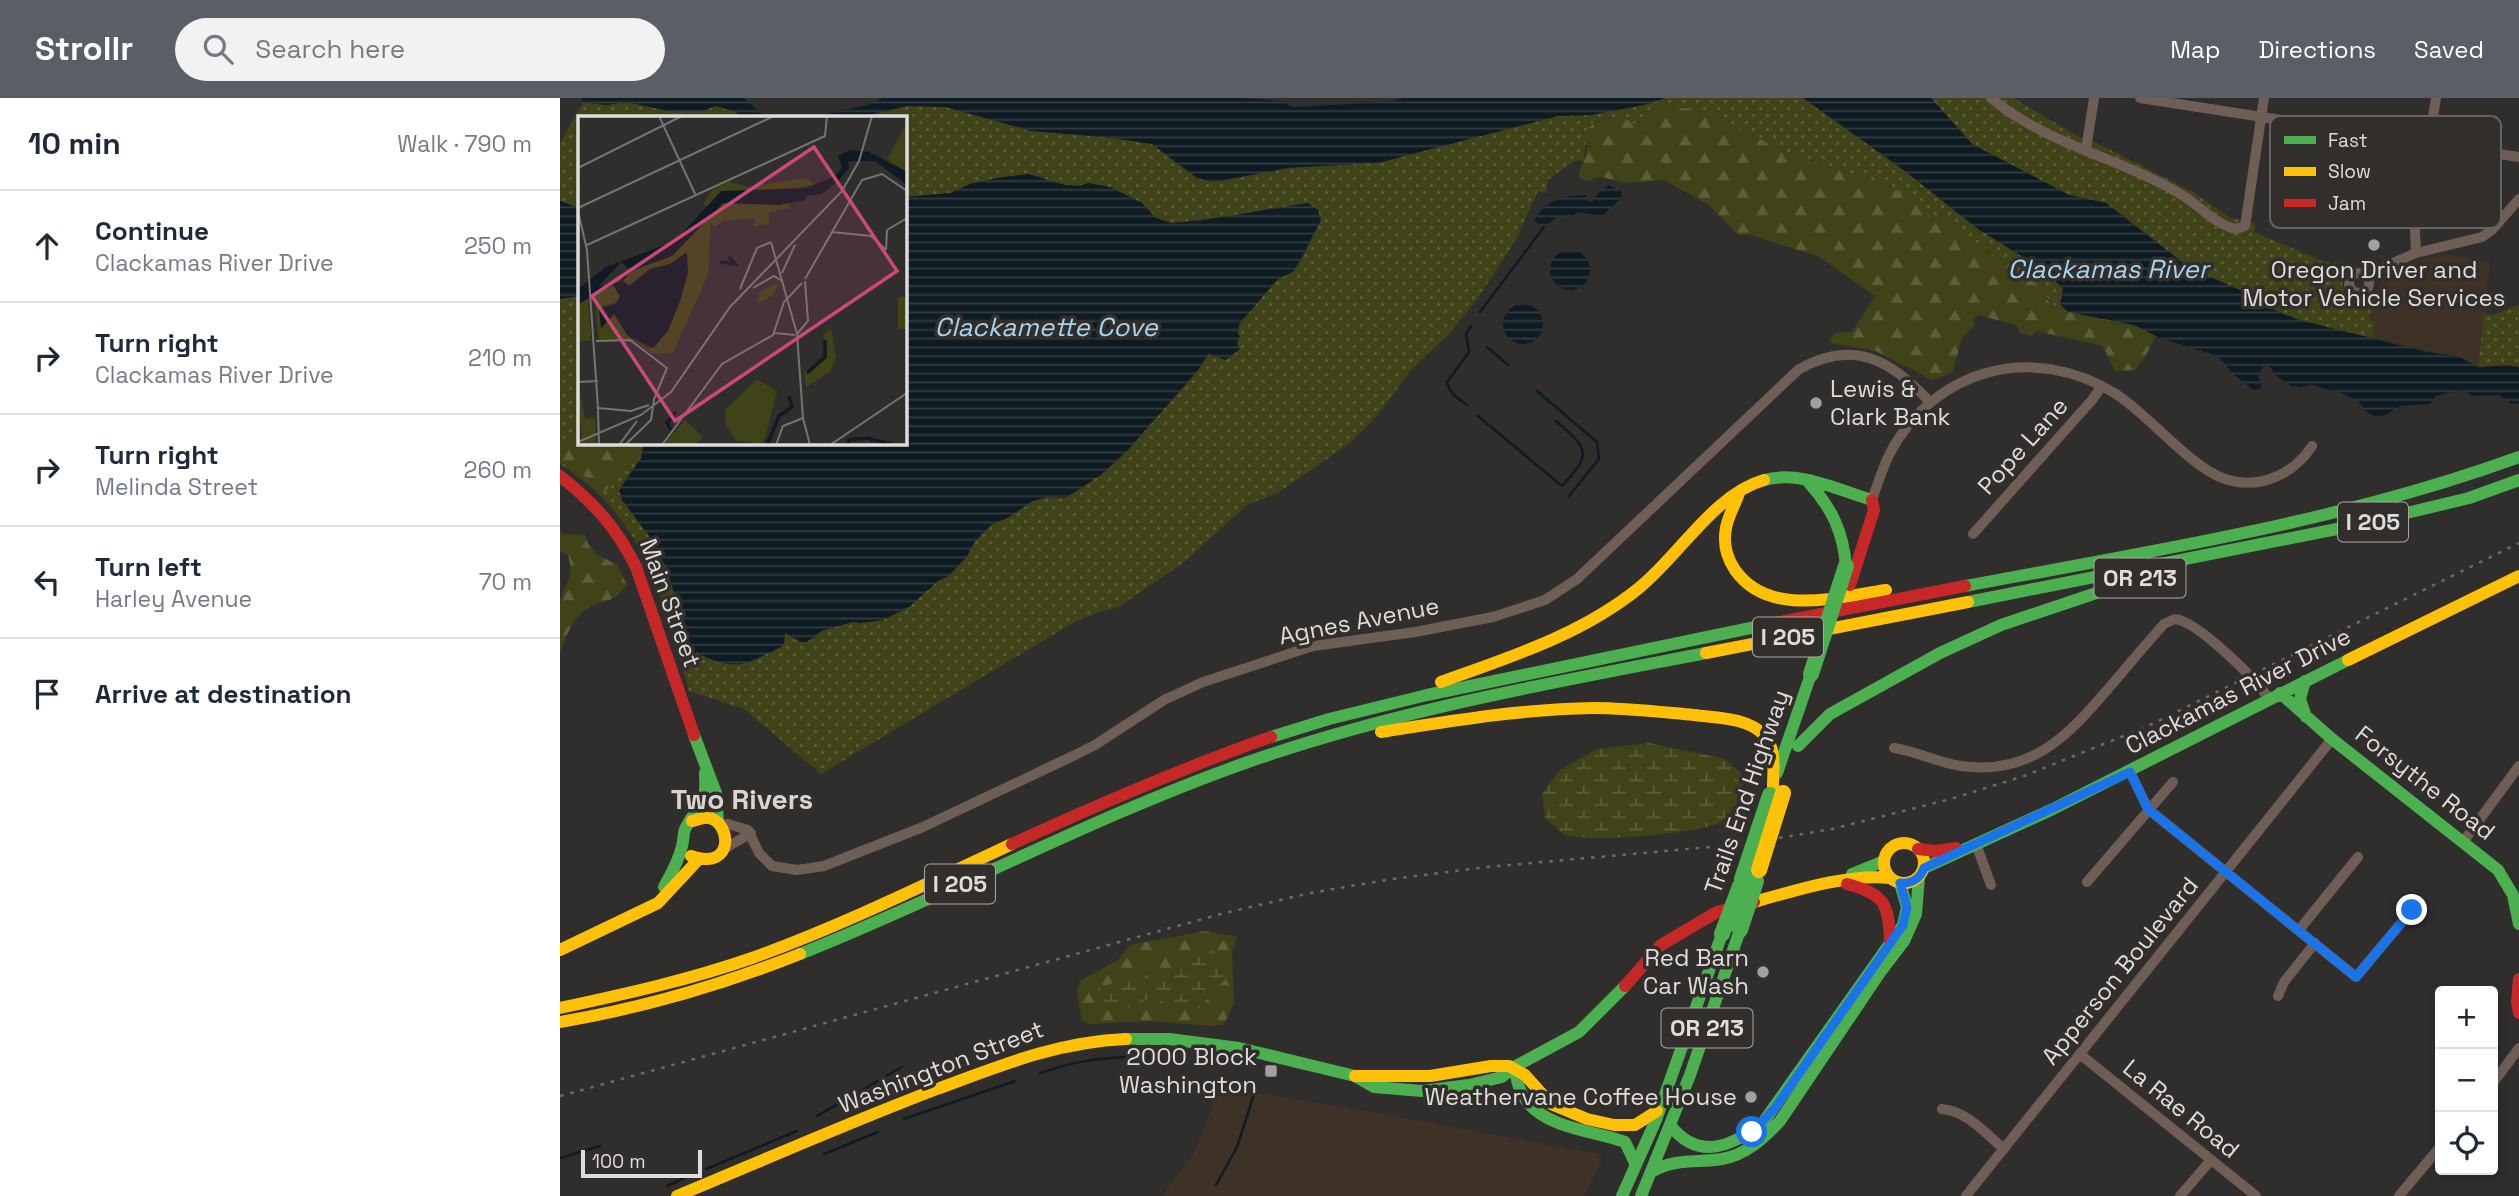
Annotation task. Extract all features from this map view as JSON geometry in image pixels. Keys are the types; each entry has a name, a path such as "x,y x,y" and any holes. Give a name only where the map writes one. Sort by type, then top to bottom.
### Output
{"main road":[{"name":"I 205","path":"560,1007 680,982 778,947 1178,771 1295,729 1364,710 1629,651 2380,503 2454,481 2519,457"},
{"name":"Main Street","path":"560,476 588,497 609,519 634,557 675,685 705,766 712,776 720,824 727,837 724,849 710,860 698,860 660,901 649,909 640,910 560,950"},
{"path":"1364,710 1544,646 1605,614 1649,580 1717,508 1750,485 1773,477 1797,477 1872,500"},
{"path":"1806,480 1837,517 1851,565"},
{"name":"I 205","path":"560,1022 650,1005 734,981 837,939 1175,788 1354,727 1558,682 2223,552 2418,511 2519,480"},
{"path":"1739,492 1727,524 1726,548 1730,563 1740,579 1761,594 1785,600 1909,587 1956,587"},
{"name":"Trails End Highway","path":"1641,1196 1690,1075 1740,930 1749,879 1775,791 1817,673 1851,565 1866,505 1872,500"},
{"name":"OR 213","path":"1798,746 1824,718 1960,643 2019,618 2223,552"},
{"name":"Clackamas River Drive","path":"1895,880 1910,882 1921,872 1976,844 2130,772 2274,696 2519,576"},
{"name":"Trails End Highway","path":"1775,791 1798,746 1817,673"},
{"path":"2305,681 2300,699 2306,717"},
{"name":"Forsythe Road","path":"2274,696 2306,717 2503,877 2513,895 2518,914"},
{"path":"1354,727 1380,732 1491,715 1593,708 1712,717 1749,725 1766,737 1772,746 1774,757 1775,791"},
{"name":"Main Street","path":"640,910 671,877 683,844 684,831 705,799 705,766"},
{"path":"692,821 706,817 720,824"},
{"path":"683,844 686,851 698,860"},
{"name":"Clackamas River Drive","path":"1884,861 1886,854 1895,845 1907,844 1918,849 1936,851 1976,844"},
{"path":"1653,1171 1675,1160 1721,1159 1733,1156 1745,1151 1780,1121 1881,971 1905,941 1916,914 1923,858 1918,849"},
{"path":"1670,1125 1684,1142 1704,1148 1730,1143 1762,1124 1903,925 1907,907 1895,880 1886,873 1884,861"},
{"name":"Washington Street","path":"1837,882 1884,861"},
{"name":"Washington Street","path":"677,1196 905,1101 1020,1058 1076,1043 1124,1039 1214,1045 1239,1048 1355,1076 1377,1074 1426,1077 1462,1073 1496,1065 1514,1067 1579,1032 1608,1006 1661,945 1717,912 1837,882 1875,876 1895,880"},
{"name":"Trails End Highway","path":"1622,1196 1657,1111 1722,934 1749,879"},
{"path":"1837,882 1869,889 1880,895 1890,914 1890,941"},
{"path":"2519,979 2519,1013"},
{"path":"560,996 581,995 602,1000"},
{"path":"1514,1067 1529,1077 1545,1099 1570,1114 1623,1126 1635,1125 1657,1111"},
{"path":"1514,1067 1516,1084 1538,1112 1560,1124 1625,1142 1636,1165"}],"street":[{"path":"1991,98 2035,128 2169,187 2229,228 2236,229 2245,226 2264,98"},
{"path":"2086,149 2094,98"},
{"path":"2140,98 2270,118"},
{"path":"2433,116 2436,98"},
{"path":"2501,154 2519,157"},
{"path":"2501,219 2519,199"},
{"path":"2415,228 2416,253"},
{"path":"2367,278 2416,253 2482,237 2493,228"},
{"name":"Agnes Avenue","path":"751,834 759,853 772,866 785,870 824,866 923,827 1075,755 1172,695 1203,682 1313,646 1415,632 1493,617 1545,600 1583,573 1798,370 1821,358 1847,354 1872,358 1904,375 1930,402"},
{"path":"1872,500 1889,456 1908,426 1930,402 1953,385 2011,368 2055,369 2102,386 2143,414 2204,468 2230,480 2255,482 2275,478 2299,463 2312,446"},
{"name":"Pope Lane","path":"1973,534 2102,386"},
{"name":"Forsythe Road","path":"1894,748 1976,768 2005,765 2031,757 2069,733 2164,624 2175,619 2188,623 2274,696"},
{"name":"Apperson Boulevard","path":"1966,1196 2332,739"},
{"path":"2462,842 2519,766"},
{"path":"2130,772 2148,809 2356,977 2412,910"},
{"path":"2087,882 2173,782"},
{"path":"720,824 735,825 751,834 724,849"},
{"path":"1976,844 1991,885"},
{"path":"2299,930 2358,857"},
{"path":"2278,996 2284,982 2315,943"},
{"path":"2498,1076 2519,1048"},
{"name":"La Rae Road","path":"2081,1055 2256,1196"},
{"path":"1942,1109 1962,1114 2004,1149"},
{"path":"2399,1196 2435,1153"},
{"path":"2180,1196 2211,1160"}],"shaded area":[{"path":"2444,254 2490,262 2478,367 2458,356 2427,352 2372,338 2375,322 2370,321 2371,304 2388,272"},
{"path":"1217,1084 1599,1154 1602,1160 1584,1196 1162,1196 1195,1151 1209,1116"}],"green space":[{"path":"1665,98 1803,98 1901,168 1978,229 2047,272 2063,289 2060,304 2068,312 2050,301 2035,284 1970,239 1957,225 1936,217 1892,187 1788,153 1735,127 1726,118 1710,115 1699,109 1662,107 1634,124 1621,116 1596,122 1588,130 1583,161 1574,161 1548,180 1546,193 1538,191 1514,243 1478,298 1449,334 1411,370 1377,416 1350,443 1279,492 1247,505 1183,563 1117,608 1076,621 821,774 744,709 689,691 659,593 632,536 613,510 589,486 560,464 560,299 578,296 578,444 644,444 641,458 622,484 622,500 650,537 667,569 690,648 716,661 738,664 784,644 785,632 801,642 814,638 821,631 852,622 883,620 910,606 938,581 949,576 967,556 975,541 991,525 1033,501 1047,497 1066,498 1127,451 1199,369 1208,354 1237,343 1240,323 1277,280 1300,263 1321,220 1270,208 1241,215 1171,223 1156,218 1142,203 1118,191 1088,183 1079,186 1051,183 1042,177 1028,174 970,184 951,193 906,197 906,116 865,116 906,106 946,107 1031,131 1152,144 1197,178 1214,182 1503,129 1558,116 1590,115 1644,105"},
{"path":"1931,98 2013,98 2081,138 2093,141 2193,192 2230,218 2255,223 2254,232 2325,262 2349,263 2343,288 2350,298 2371,304 2370,320 2375,322 2372,338 2299,320 2250,299 2242,291 2190,268 2106,203 2069,195 1972,144"},
{"path":"583,102 606,105 626,102 668,111 702,111 716,106 736,112 738,116 578,116 578,208 560,201 560,143"},
{"path":"1662,107 1699,109 1710,115 1726,118 1735,127 1788,153 1892,187 1936,217 1957,225 1970,239 1984,245 1991,255 2009,264 2020,276 2037,284 2048,301 2059,309 2134,325 2156,336 2135,370 2115,371 2103,346 2036,331 2031,336 2021,333 2016,325 1978,315 1974,319 1975,325 1962,338 1952,373 1932,380 1876,351 1831,343 1829,342 1834,333 1852,332 1875,296 1818,256 1750,235 1738,235 1709,205 1664,180 1627,183 1601,177 1586,181 1579,177 1586,153 1587,132 1593,124 1621,116 1634,124 1640,122 1644,114"},
{"path":"2519,305 2519,367 2478,367 2484,314 2493,315"},
{"path":"578,438 578,444 633,444 635,452 611,481 605,494 578,470 560,459 560,439 565,442"},
{"path":"560,531 565,534 585,535 593,550 617,564 627,585 613,598 590,607 579,615 560,652 560,602 568,580 570,563 568,555 560,551"},
{"path":"1649,743 1725,759 1744,776 1740,795 1730,813 1720,822 1709,826 1618,838 1566,835 1545,818 1542,794 1560,770 1597,749"},
{"path":"1205,931 1237,937 1232,952 1234,1003 1224,1024 1212,1026 1150,1021 1089,1024 1082,1021 1077,992 1080,981 1118,960 1130,945"},
{"path":"1211,950 1222,956 1226,967 1225,980 1211,993 1201,1009 1186,1002 1170,1005 1151,997 1132,1007 1118,1010 1098,1008 1095,1001 1098,988 1132,977 1163,979 1170,975 1174,964 1190,955"}],"water":[{"path":"581,98 744,98 764,116 738,116 736,112 716,106 702,111 668,111 627,102 606,105 583,102"},
{"path":"883,98 1243,98 1281,101 1293,107 1389,102 1403,98 1665,98 1644,105 1590,115 1558,116 1378,163 1287,168 1214,182 1197,178 1152,144 1031,131 946,107 907,106 865,116 818,116 867,105"},
{"name":"Clackamas River","path":"1803,98 1931,98 1972,144 2069,195 2106,203 2190,268 2242,291 2250,299 2264,306 2299,320 2427,352 2458,356 2478,367 2519,367 2519,403 2511,404 2500,395 2473,396 2461,390 2436,396 2430,404 2400,406 2386,415 2376,417 2367,412 2358,401 2341,393 2312,385 2291,386 2274,374 2270,367 2264,365 2258,375 2262,387 2255,391 2232,373 2222,360 2211,354 2160,338 2134,325 2068,312 2060,304 2063,289 2047,272 1978,229 1901,168"},
{"name":"Clackamette Cove","path":"1028,174 1065,185 1079,186 1088,183 1110,187 1142,203 1156,218 1171,223 1308,203 1318,210 1321,220 1294,271 1277,280 1240,323 1237,343 1240,349 1226,360 1208,354 1199,369 1127,451 1102,474 1066,498 1047,497 1033,501 991,525 975,541 967,556 949,576 938,581 910,606 883,620 852,622 821,631 807,642 801,642 785,633 781,647 742,664 718,662 690,648 667,569 650,537 622,500 619,491 641,458 644,444 906,444 906,197 951,193 970,184"},
{"path":"1609,185 1622,192 1620,199 1602,216 1578,212 1572,217 1557,217 1544,227 1534,221 1544,208 1556,200 1586,195 1587,201 1592,202 1597,194"},
{"path":"560,201 578,208 578,296 560,299"},
{"path":"1570,250 1578,251 1584,256 1589,262 1589,278 1584,284 1578,289 1570,290 1562,289 1556,284 1551,278 1550,270 1551,262 1556,256 1562,251"},
{"path":"1523,304 1531,305 1537,310 1542,316 1542,332 1537,338 1531,343 1523,344 1515,343 1509,338 1504,332 1503,324 1504,316 1509,310 1515,305"}],"waterway":[{"path":"1480,312 1544,227"},
{"path":"1467,405 1452,393 1447,382 1469,352 1466,334 1471,326"},
{"path":"1487,347 1508,365"},
{"path":"1537,391 1597,442 1599,459 1569,496"},
{"path":"1478,416 1562,486 1579,466 1583,452 1575,438 1556,421"},
{"path":"686,663 695,652"},
{"path":"1040,1073 1096,1059 1154,1057"},
{"path":"817,1116 902,1067"},
{"path":"904,1119 1015,1081"},
{"path":"1216,1185 1237,1147 1257,1085"},
{"path":"706,1169 797,1131"},
{"path":"824,1154 878,1132"},
{"path":"560,1158 600,1146"},
{"path":"667,1186 684,1178"}],"railway":[{"path":"560,1096 1221,914 1310,893 1487,867 1743,844 1832,829 1951,799 2024,776 2146,727 2519,543"}],"traffic: fast":[{"path":"1965,586 2175,547 2315,517 2384,500 2519,457"},
{"path":"1764,480 1805,479 1872,500"},
{"path":"1968,602 2357,525 2469,498 2519,480"},
{"path":"1809,483 1835,521 1846,566"},
{"path":"1811,674 1846,566"},
{"path":"1798,746 1830,714 1940,653 2001,625 2147,576"},
{"path":"1271,737 1329,719 1427,695 1765,625"},
{"path":"800,954 1134,806 1248,762 1360,727 1474,699 1706,653"},
{"path":"1924,868 2053,809 2348,660"},
{"path":"1777,773 1811,674"},
{"path":"2305,681 2300,699 2306,717"},
{"path":"2280,693 2332,739 2498,870 2513,895 2519,924"},
{"path":"694,735 716,793 718,822"},
{"path":"664,887 679,857 685,829 703,800 705,773"},
{"path":"1742,879 1770,795"},
{"path":"1852,874 1884,861"},
{"path":"1653,1171 1670,1164 1722,1159 1739,1154 1761,1139 1780,1121 1904,941 1916,914 1919,877"},
{"path":"1740,930 1756,881"},
{"path":"1670,1125 1692,1143 1714,1147 1738,1139 1762,1124 1903,925 1907,907 1900,883"},
{"path":"1722,934 1740,886"},
{"path":"1641,1196 1690,1075 1740,930"},
{"path":"1622,1196 1656,1120 1722,934"},
{"path":"1126,1039 1169,1039 1239,1048 1355,1076 1374,1087 1422,1091 1469,1085 1502,1077 1514,1067 1579,1032 1625,986"},
{"path":"1514,1067 1522,1095 1537,1112 1560,1124 1625,1142 1636,1165"}],"traffic: slow":[{"path":"1441,682 1544,643 1617,605 1654,575 1729,498 1764,480"},
{"path":"1739,493 1727,524 1725,545 1732,565 1749,585 1766,594 1805,601 1886,590"},
{"path":"2348,660 2519,576"},
{"path":"1706,653 1968,602"},
{"path":"1381,732 1487,716 1566,709 1656,711 1721,718 1749,725 1764,735 1773,753 1773,786"},
{"path":"1759,870 1783,793"},
{"path":"691,856 706,859 716,857 725,844 725,835 716,821 706,818 692,821"},
{"path":"1904,843 1918,849 1924,863 1918,877 1904,883 1890,877 1884,863 1890,849 1904,843"},
{"path":"560,1008 681,980 752,958 851,918 1012,844"},
{"path":"560,950 658,903 698,860"},
{"path":"1754,902 1840,880 1890,878"},
{"path":"560,1022 622,1010 682,994 800,954"},
{"path":"677,1196 872,1115 1007,1063 1076,1045 1126,1039"},
{"path":"1355,1076 1430,1076 1491,1066 1509,1066 1525,1075 1551,1104 1587,1119 1614,1125 1635,1125 1657,1111"}],"traffic: jam":[{"path":"560,476 604,517 636,567 694,735"},
{"path":"1850,585 1874,510 1872,500"},
{"path":"1765,625 1965,586"},
{"path":"1012,844 1205,761 1271,737"},
{"path":"1918,849 1936,851 1956,848"},
{"path":"1847,884 1877,896 1882,902 1888,917 1890,941"},
{"path":"1625,986 1661,945 1717,912 1754,902"},
{"path":"2519,979 2519,1013"}],"place":[{"name":"Oregon Driver and Motor Vehicle Services","path":"2374,245"},
{"name":"Lewis & Clark Bank","path":"1816,403"},
{"name":"Red Barn Car Wash","path":"1763,972"},
{"name":"2000 Block Washington","path":"1271,1071"},
{"name":"Weathervane Coffee House","path":"1751,1097"}],"district":[{"name":"Two Rivers","path":"742,799"}],"route":[{"path":"1752,1132 1775,1108 1903,925 1907,907 1900,883 1915,880 1924,868 2130,772 2148,809 2356,977 2412,910"}]}
